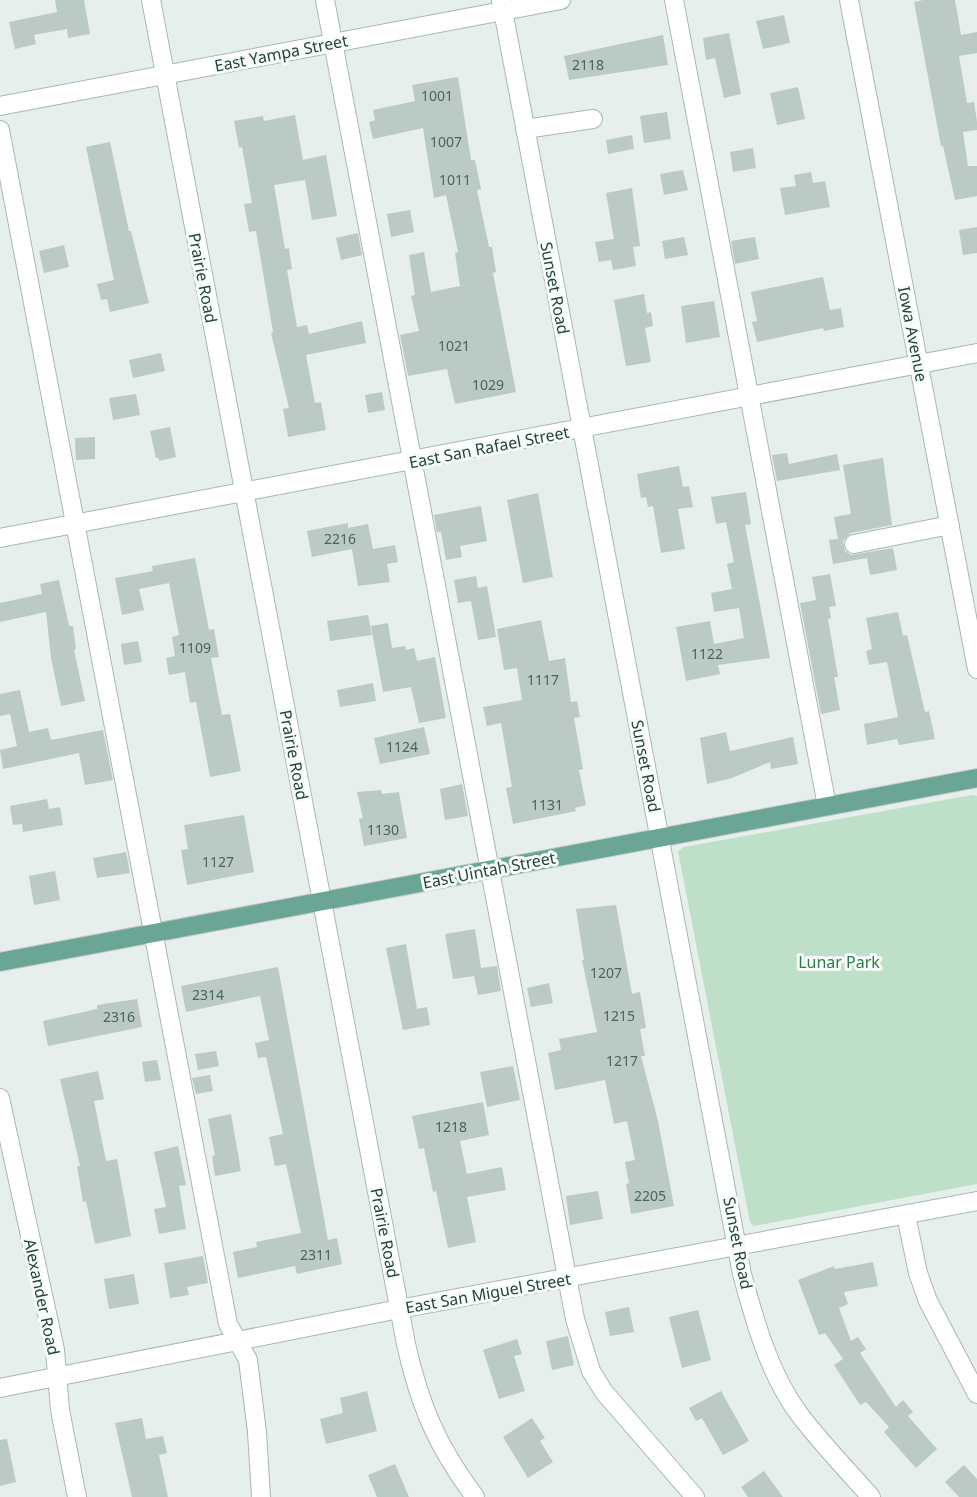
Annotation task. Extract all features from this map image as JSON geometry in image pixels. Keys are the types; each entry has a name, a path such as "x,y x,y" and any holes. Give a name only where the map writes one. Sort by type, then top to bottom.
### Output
{"main road":[{"name":"East Uintah Street","path":"0,962 977,778"}],"street":[{"name":"Prairie Road","path":"151,0 399,1309 423,1407 449,1462 475,1497"},
{"path":"325,0 575,1319 591,1371 636,1432 695,1497"},
{"name":"East Yampa Street","path":"0,106 333,44 502,6 561,0"},
{"path":"674,0 827,806"},
{"name":"Iowa Avenue","path":"849,0 977,669"},
{"name":"Sunset Road","path":"502,6 739,1247 742,1274 756,1325 782,1387 821,1442 871,1497"},
{"path":"525,129 593,119"},
{"path":"0,130 228,1324 248,1360 257,1432 261,1497"},
{"name":"East San Rafael Street","path":"0,538 977,354"},
{"path":"854,544 950,525"},
{"name":"Alexander Road","path":"0,1098 55,1350 60,1410 77,1497"},
{"name":"East San Miguel Street","path":"0,1388 399,1309 977,1202"},
{"path":"906,1215 918,1273 928,1301 977,1394"}],"green space":[{"name":"Lunar Park","path":"972,795 977,796 977,1184 754,1226 750,1222 678,851 684,847"}],"building":[{"path":"55,0 84,0 90,34 68,38 67,29 34,35 36,44 15,49 9,22 57,12"},
{"path":"955,0 961,35 977,32 977,53 959,56 967,103 974,102 977,122 977,130 963,132 968,166 977,166 977,196 955,200 943,146 941,146 914,2"},
{"path":"784,15 790,43 763,49 756,21"},
{"path":"729,33 741,94 724,98 715,58 706,60 703,38"},
{"path":"663,35 668,65 569,80 564,56"},
{"path":"458,77 471,160 475,160 481,189 477,190 489,247 492,247 496,272 493,273 516,392 455,404 447,369 408,376 400,335 419,331 411,296 415,295 409,255 424,252 431,292 460,286 455,253 458,252 446,195 434,198 423,128 373,139 369,122 375,120 373,110 415,101 412,85"},
{"path":"798,87 805,119 777,125 770,93"},
{"path":"667,112 671,139 644,143 640,116"},
{"path":"295,115 303,160 326,155 337,216 312,220 305,180 274,185 285,249 289,248 292,269 287,270 297,327 307,325 309,334 362,321 366,343 306,355 315,403 321,402 326,430 288,437 283,409 289,408 271,333 273,332 256,231 249,232 244,204 252,203 242,147 239,148 234,121 263,116 264,121"},
{"path":"632,135 634,149 608,154 606,140"},
{"path":"110,142 129,231 131,231 149,303 110,312 107,299 101,300 97,284 114,280 86,147"},
{"path":"753,148 756,168 733,172 730,152"},
{"path":"683,170 688,190 664,195 660,174"},
{"path":"811,172 813,183 825,181 830,207 785,215 780,188 796,186 794,175"},
{"path":"632,188 640,246 633,247 636,266 613,270 611,260 599,262 595,242 614,239 606,193"},
{"path":"410,210 414,232 391,237 387,214"},
{"path":"977,227 977,253 963,255 959,230"},
{"path":"358,233 362,255 341,260 336,238"},
{"path":"684,237 688,255 665,259 662,241"},
{"path":"755,237 759,259 735,264 731,241"},
{"path":"64,245 69,267 44,273 39,251"},
{"path":"823,277 830,310 841,308 844,327 824,331 823,328 757,342 752,322 757,321 751,292"},
{"path":"644,294 647,313 651,312 653,326 645,328 651,362 626,366 614,300"},
{"path":"714,301 720,337 686,343 681,306"},
{"path":"161,353 165,371 133,378 129,360"},
{"path":"382,392 385,410 368,413 365,395"},
{"path":"136,394 140,415 113,420 109,398"},
{"path":"170,427 176,457 159,461 159,458 156,458 150,431"},
{"path":"95,437 95,459 76,460 75,438"},
{"path":"787,453 789,464 837,454 840,470 777,481 772,455"},
{"path":"883,458 892,525 851,533 843,541 845,551 851,555 893,548 897,570 870,575 867,558 833,564 829,540 838,539 834,517 851,514 843,465"},
{"path":"679,466 683,487 689,486 693,507 678,509 685,549 661,553 653,506 648,507 646,497 641,498 637,474"},
{"path":"746,492 751,524 745,525 770,658 718,665 720,674 686,681 676,627 710,621 714,644 744,638 739,608 714,612 711,593 732,589 727,564 734,562 726,522 716,524 711,497"},
{"path":"538,493 553,577 523,583 507,500"},
{"path":"481,506 487,541 460,546 462,557 446,560 441,532 437,532 434,515"},
{"path":"348,523 348,528 368,524 373,549 395,545 398,562 387,564 390,582 358,586 352,549 312,557 307,531"},
{"path":"195,558 209,630 214,629 219,657 211,658 222,715 230,714 241,771 210,777 196,702 190,703 185,672 169,675 166,658 175,656 172,637 179,635 169,583 139,589 144,610 122,615 115,578 153,571 152,566"},
{"path":"830,574 836,606 829,607 831,618 828,619 838,677 834,677 840,710 821,714 800,603 816,600 812,577"},
{"path":"476,576 478,588 487,586 496,637 478,640 471,601 458,603 454,580"},
{"path":"59,580 69,626 73,626 76,649 74,650 85,701 61,706 51,658 46,612 0,622 0,603 42,594 40,584"},
{"path":"898,612 903,636 907,635 925,712 929,711 935,739 899,745 897,739 867,745 864,724 898,717 887,662 869,665 866,651 872,649 866,618"},
{"path":"368,615 372,635 330,641 327,621"},
{"path":"541,620 549,661 565,658 571,702 577,701 580,717 574,718 583,769 579,770 586,805 575,808 576,811 513,824 506,788 512,787 501,723 487,726 483,707 522,700 517,668 504,670 497,629"},
{"path":"388,623 392,648 405,646 406,650 414,648 417,661 435,657 446,718 419,723 411,687 383,692 371,626"},
{"path":"138,641 142,662 124,665 121,644"},
{"path":"373,683 376,701 340,707 337,690"},
{"path":"20,690 29,732 48,728 51,740 103,730 113,780 85,785 79,753 3,769 0,750 17,746 10,714 0,716 0,694"},
{"path":"424,727 430,754 380,764 374,738"},
{"path":"726,732 730,751 793,737 798,764 771,769 770,762 732,778 707,784 700,738"},
{"path":"462,784 468,816 445,820 440,789"},
{"path":"381,790 382,794 399,792 407,838 364,846 359,819 363,818 357,792"},
{"path":"47,799 49,809 60,807 63,825 23,832 22,824 13,825 10,806"},
{"path":"244,815 254,872 187,885 181,850 188,849 184,825"},
{"path":"126,852 130,873 97,878 93,858"},
{"path":"55,871 60,900 34,905 29,876"},
{"path":"616,905 632,994 640,992 646,1028 640,1029 645,1056 641,1056 658,1121 674,1206 631,1214 625,1162 635,1160 627,1121 614,1124 605,1080 555,1090 548,1053 561,1050 559,1039 597,1032 582,960 584,960 576,909"},
{"path":"475,929 481,968 497,966 501,991 478,995 474,976 453,979 445,934"},
{"path":"406,944 417,1009 427,1007 430,1025 403,1030 386,948"},
{"path":"278,967 328,1240 337,1238 342,1264 297,1274 295,1266 238,1278 233,1252 257,1247 256,1242 301,1233 286,1164 275,1166 269,1137 283,1134 266,1057 258,1058 255,1043 269,1040 260,996 186,1012 181,986"},
{"path":"549,983 553,1003 531,1007 527,988"},
{"path":"137,999 142,1027 48,1046 43,1021 97,1009 97,1005"},
{"path":"216,1051 219,1066 198,1070 195,1054"},
{"path":"157,1060 161,1080 145,1082 142,1062"},
{"path":"513,1066 520,1100 487,1107 480,1072"},
{"path":"98,1071 104,1099 94,1101 106,1161 117,1159 131,1236 95,1244 86,1201 83,1202 77,1166 80,1166 60,1079"},
{"path":"210,1075 213,1091 196,1094 192,1078"},
{"path":"483,1102 489,1135 460,1141 467,1174 502,1167 506,1190 467,1197 476,1242 448,1248 436,1191 433,1192 424,1148 419,1149 412,1116"},
{"path":"231,1114 241,1171 215,1176 212,1156 215,1155 208,1119"},
{"path":"178,1146 186,1185 179,1186 186,1229 159,1234 154,1209 166,1207 154,1152"},
{"path":"598,1191 603,1219 570,1225 566,1196"},
{"path":"203,1256 208,1283 187,1287 189,1295 170,1298 164,1263"},
{"path":"873,1262 878,1286 844,1292 848,1304 839,1308 851,1341 858,1337 866,1349 860,1353 896,1407 903,1400 913,1412 908,1416 937,1449 916,1468 884,1432 889,1427 866,1402 860,1405 834,1365 843,1359 825,1333 819,1335 798,1280 834,1266 835,1269"},
{"path":"134,1274 139,1304 109,1309 104,1279"},
{"path":"629,1307 634,1332 610,1336 605,1312"},
{"path":"698,1310 711,1360 682,1368 669,1317"},
{"path":"568,1336 574,1365 552,1370 546,1341"},
{"path":"517,1339 522,1354 514,1356 525,1391 499,1399 483,1350"},
{"path":"367,1391 377,1431 326,1444 320,1419 343,1413 340,1398"},
{"path":"721,1391 749,1441 723,1455 702,1418 696,1421 689,1408"},
{"path":"142,1418 146,1439 163,1436 167,1453 159,1455 168,1497 132,1497 115,1423"},
{"path":"532,1418 545,1438 540,1441 553,1462 528,1478 503,1437"},
{"path":"7,1439 16,1482 0,1486 0,1440"},
{"path":"395,1464 409,1497 377,1497 368,1475"},
{"path":"964,1465 977,1479 977,1497 959,1497 945,1482"},
{"path":"764,1471 783,1497 748,1497 741,1487"}]}
